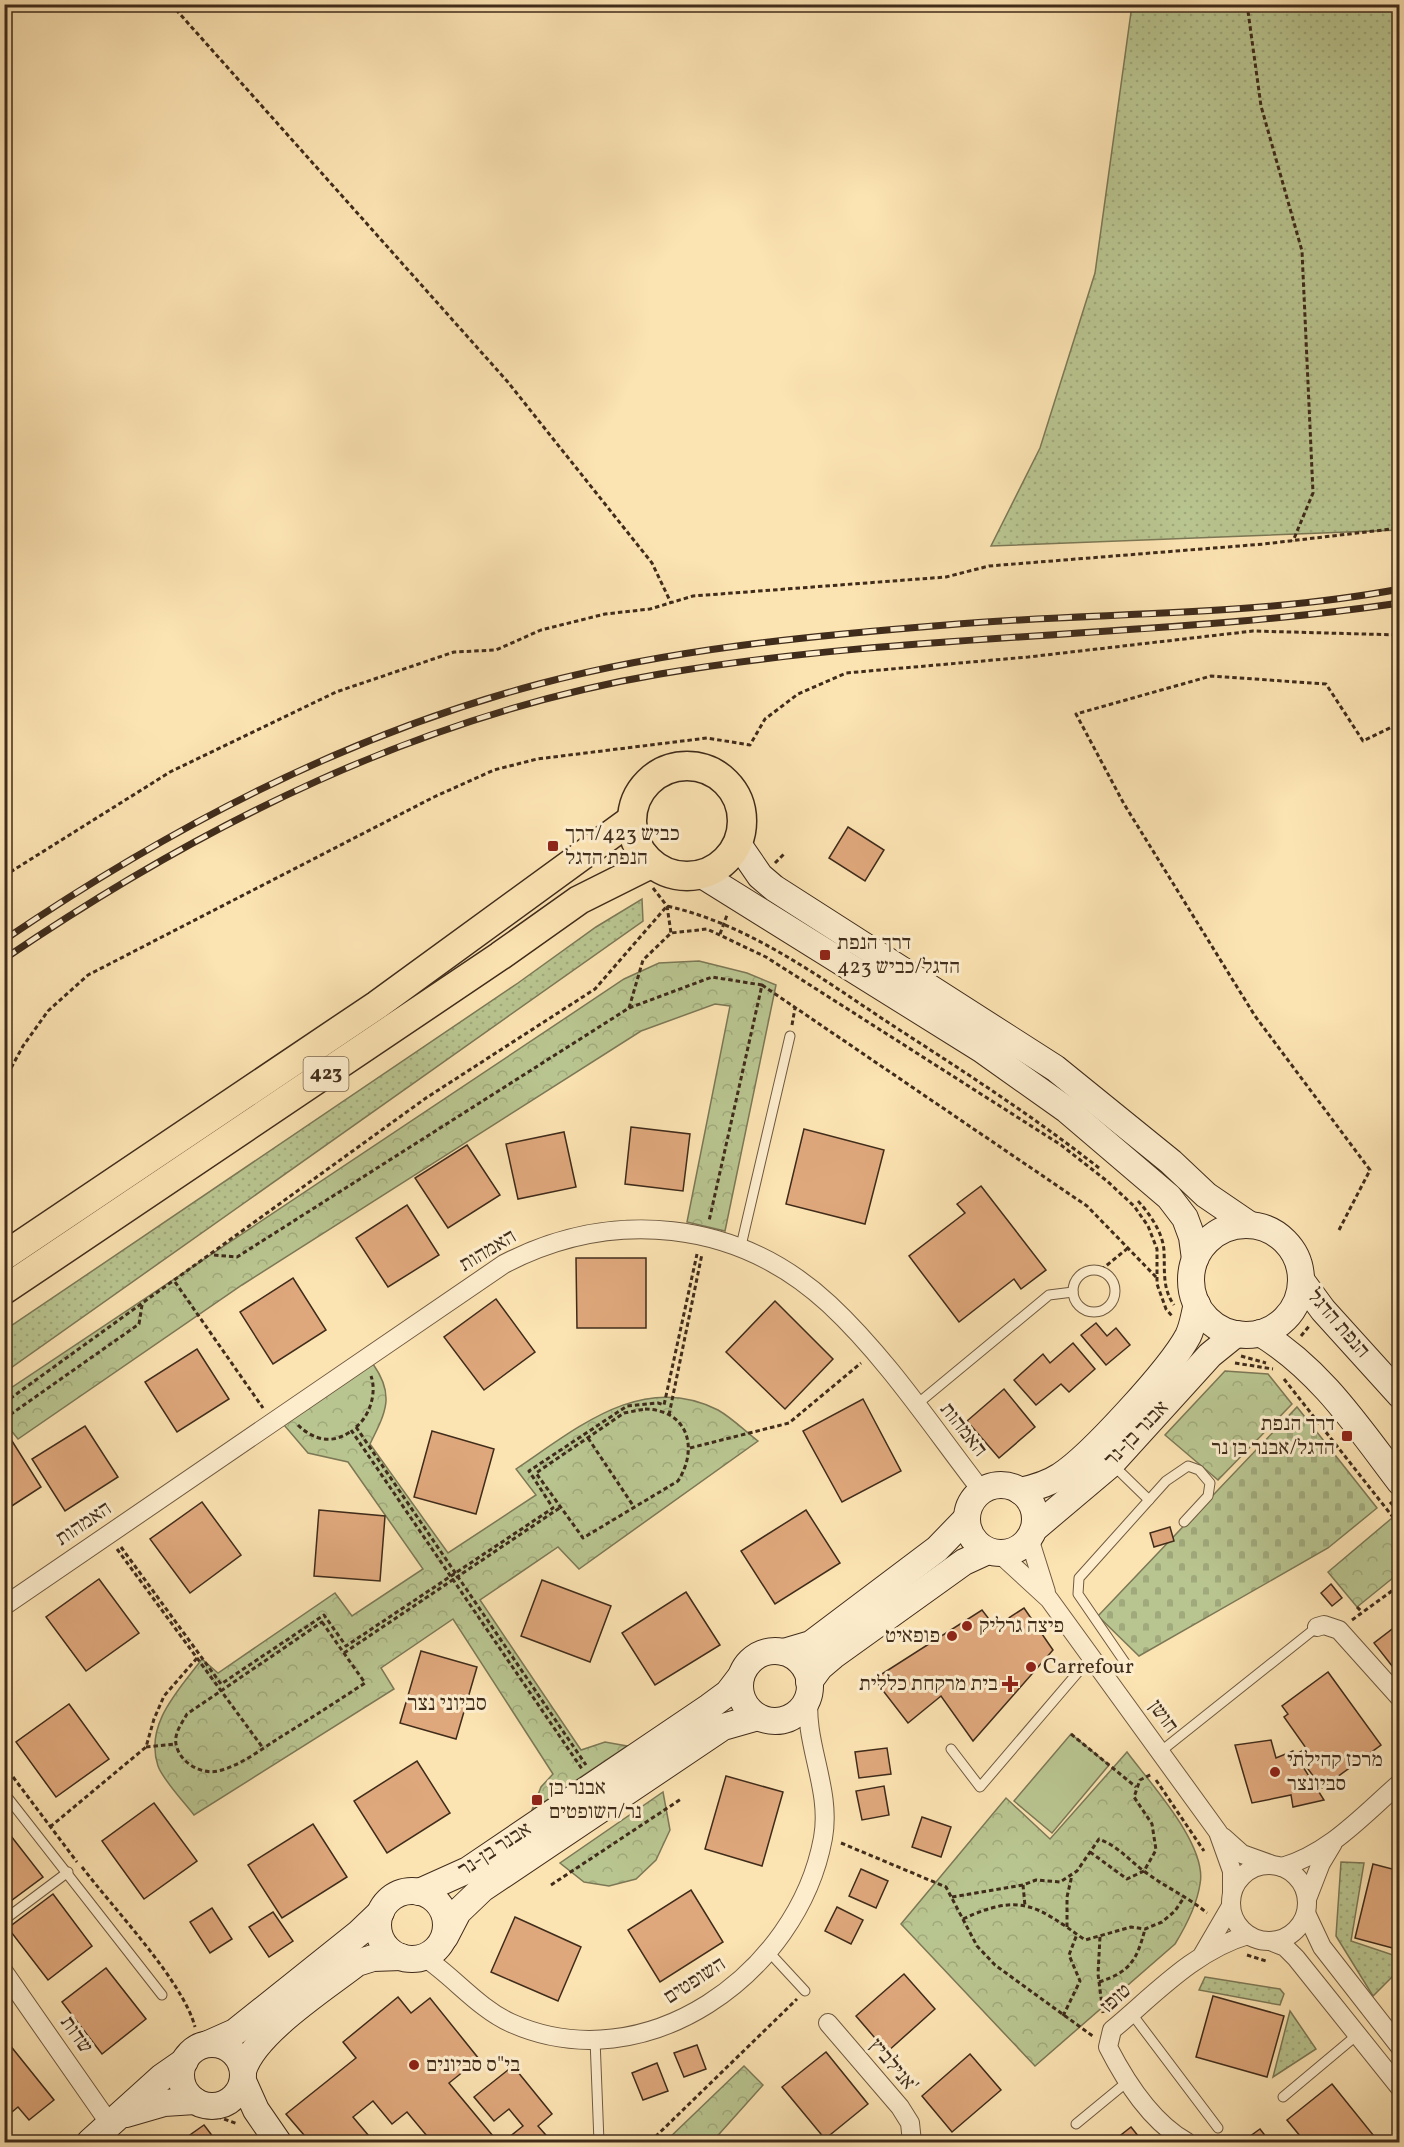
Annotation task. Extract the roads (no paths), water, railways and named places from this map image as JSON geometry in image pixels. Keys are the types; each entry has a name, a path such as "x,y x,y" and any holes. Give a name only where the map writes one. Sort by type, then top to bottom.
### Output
{"main road":[{"path":"682,766 704,768 723,779 737,797 743,820 738,844 729,858 717,869 702,875 675,876 651,864 636,845 631,820 632,810 642,788 660,773 682,766"},
{"name":"423","path":"4,1256 377,1005 631,820"},
{"name":"423","path":"4,1290 500,956 579,900 651,864"}],"street":[{"path":"738,844 760,876 774,888 1055,1068 1140,1135 1206,1195 1250,1225"},
{"path":"702,875 981,1049 1067,1110 1169,1197 1185,1218 1192,1237 1195,1259"},
{"path":"1232,1342 1279,1324 1293,1309 1300,1280 1299,1266 1286,1243 1263,1228 1250,1225 1217,1233 1200,1249 1195,1259 1191,1282 1192,1322 1213,1324 1232,1342 1282,1367 1312,1372 1348,1413 1387,1489"},
{"name":"האמהות","path":"4,1606 504,1264 555,1241 585,1233 651,1228 704,1236 772,1263 801,1281 829,1304 873,1352 981,1490"},
{"name":"הנפת הדגל","path":"1300,1280 1323,1310 1400,1395"},
{"name":"אבנר בן-נר","path":"1020,1491 1039,1486 1060,1476 1093,1447 1147,1389 1192,1322"},
{"name":"אבנר בן-נר","path":"1031,1534 1111,1464 1232,1342"},
{"path":"1000,1484 1020,1491 1033,1508 1031,1534 1017,1549 994,1552 964,1562 833,1656 820,1667 809,1688 805,1704 789,1718 778,1721 758,1717 742,1699 741,1676 754,1658 764,1653 784,1652 811,1644 937,1549 966,1519 970,1503 981,1490 1000,1484"},
{"path":"966,1519 972,1538 994,1552"},
{"name":"חושן","path":"1031,1534 1049,1599"},
{"name":"חושן","path":"994,1552 1049,1599 1218,1832 1242,1854 1276,1865"},
{"path":"1317,1627 1324,1625 1339,1630 1400,1698"},
{"path":"784,1652 801,1664 809,1688"},
{"name":"אבנר בן-נר","path":"419,1892 468,1870 718,1700 741,1676"},
{"name":"השופטים","path":"413,1957 442,1969 487,2009 510,2023 575,2040 643,2033 689,2016 732,1989 768,1951 790,1922 806,1890 824,1836 823,1786 809,1728 809,1688"},
{"name":"אבנר בן-נר","path":"445,1937 458,1912 482,1889 723,1727 758,1717"},
{"path":"1233,1933 1231,1899 1242,1875 1260,1865 1300,1862 1334,1842 1400,1783"},
{"name":"חושן","path":"1218,1832 1232,1871 1231,1899"},
{"path":"1270,1941 1289,1936 1297,1930 1321,1863 1334,1842"},
{"path":"1276,1865 1300,1879 1322,1947 1400,2047"},
{"path":"90,2142 114,2121 185,2061 194,2050 235,2032 359,1933 396,1895 407,1891 419,1892 438,1903 444,1913 445,1937 438,1947 413,1957 373,1958 357,1964 270,2032 247,2059 235,2097 207,2103 164,2103 114,2121"},
{"path":"1231,1899 1236,1922 1233,1933"},
{"path":"381,1912 380,1935 385,1946 413,1957"},
{"path":"1233,1933 1270,1941 1285,1947 1400,2088"},
{"name":"טופז","path":"1187,2142 1169,2132 1127,2082 1110,2038 1132,2014 1202,1955 1233,1933"},
{"name":"שדות","path":"4,1972 114,2121"},
{"name":"אנילביץ'","path":"828,2023 900,2107 910,2122 912,2142"},
{"path":"208,2044 218,2044 235,2054 256,2110 277,2142"},
{"path":"185,2061 181,2079 184,2087 207,2103 250,2121 277,2142"}],"lane":[{"path":"740,1250 790,1036"},
{"path":"1094,1269 1101,1270 1112,1278 1116,1291 1111,1304 1098,1312 1084,1309 1075,1299 1073,1292 1074,1285 1081,1274 1094,1269"},
{"path":"916,1406 1049,1295 1073,1292"},
{"path":"1111,1464 1149,1500"},
{"path":"1126,1664 1078,1594 1077,1584 1083,1571 1149,1500 1178,1471 1188,1466 1199,1470 1209,1483 1208,1496 1184,1522"},
{"path":"1160,1752 1317,1627"},
{"path":"951,1749 980,1786 1091,1657"},
{"path":"4,1793 162,1995"},
{"path":"4,1920 68,1872"},
{"path":"768,1951 805,1991"},
{"path":"1132,2014 1218,2128"},
{"path":"1283,2097 1358,2035"},
{"path":"595,2039 599,2142"},
{"path":"1076,2124 1127,2082"}],"railway":[{"path":"4,940 130,860 261,789 397,730 467,705 539,684 639,662 792,639 1002,621 1287,605 1400,589"},
{"path":"4,959 80,909 157,863 236,820 317,781 400,746 485,717 571,692 660,674 752,660 844,650 1215,623 1308,615 1400,603"}],"place":[{"name":"כביש 423/דרך הנפת הדגל","path":"553,846"},
{"name":"דרך הנפת הדגל/כביש 423","path":"825,955"},
{"name":"דרך הנפת הדגל/אבנר בן נר","path":"1347,1436"},
{"name":"פיצה גרליק","path":"967,1626"},
{"name":"פופאיט","path":"952,1636"},
{"name":"Carrefour","path":"1031,1667"},
{"name":"בית מרקחת כללית","path":"1010,1684"},
{"name":"מרכז קהילתי סביונצר","path":"1275,1772"},
{"name":"אבנר בן נר/השופטים","path":"537,1800"},
{"name":"בי\"ס סביונים","path":"414,2065"}],"district":[{"name":"סביוני נצר","path":"447,1704"}]}
